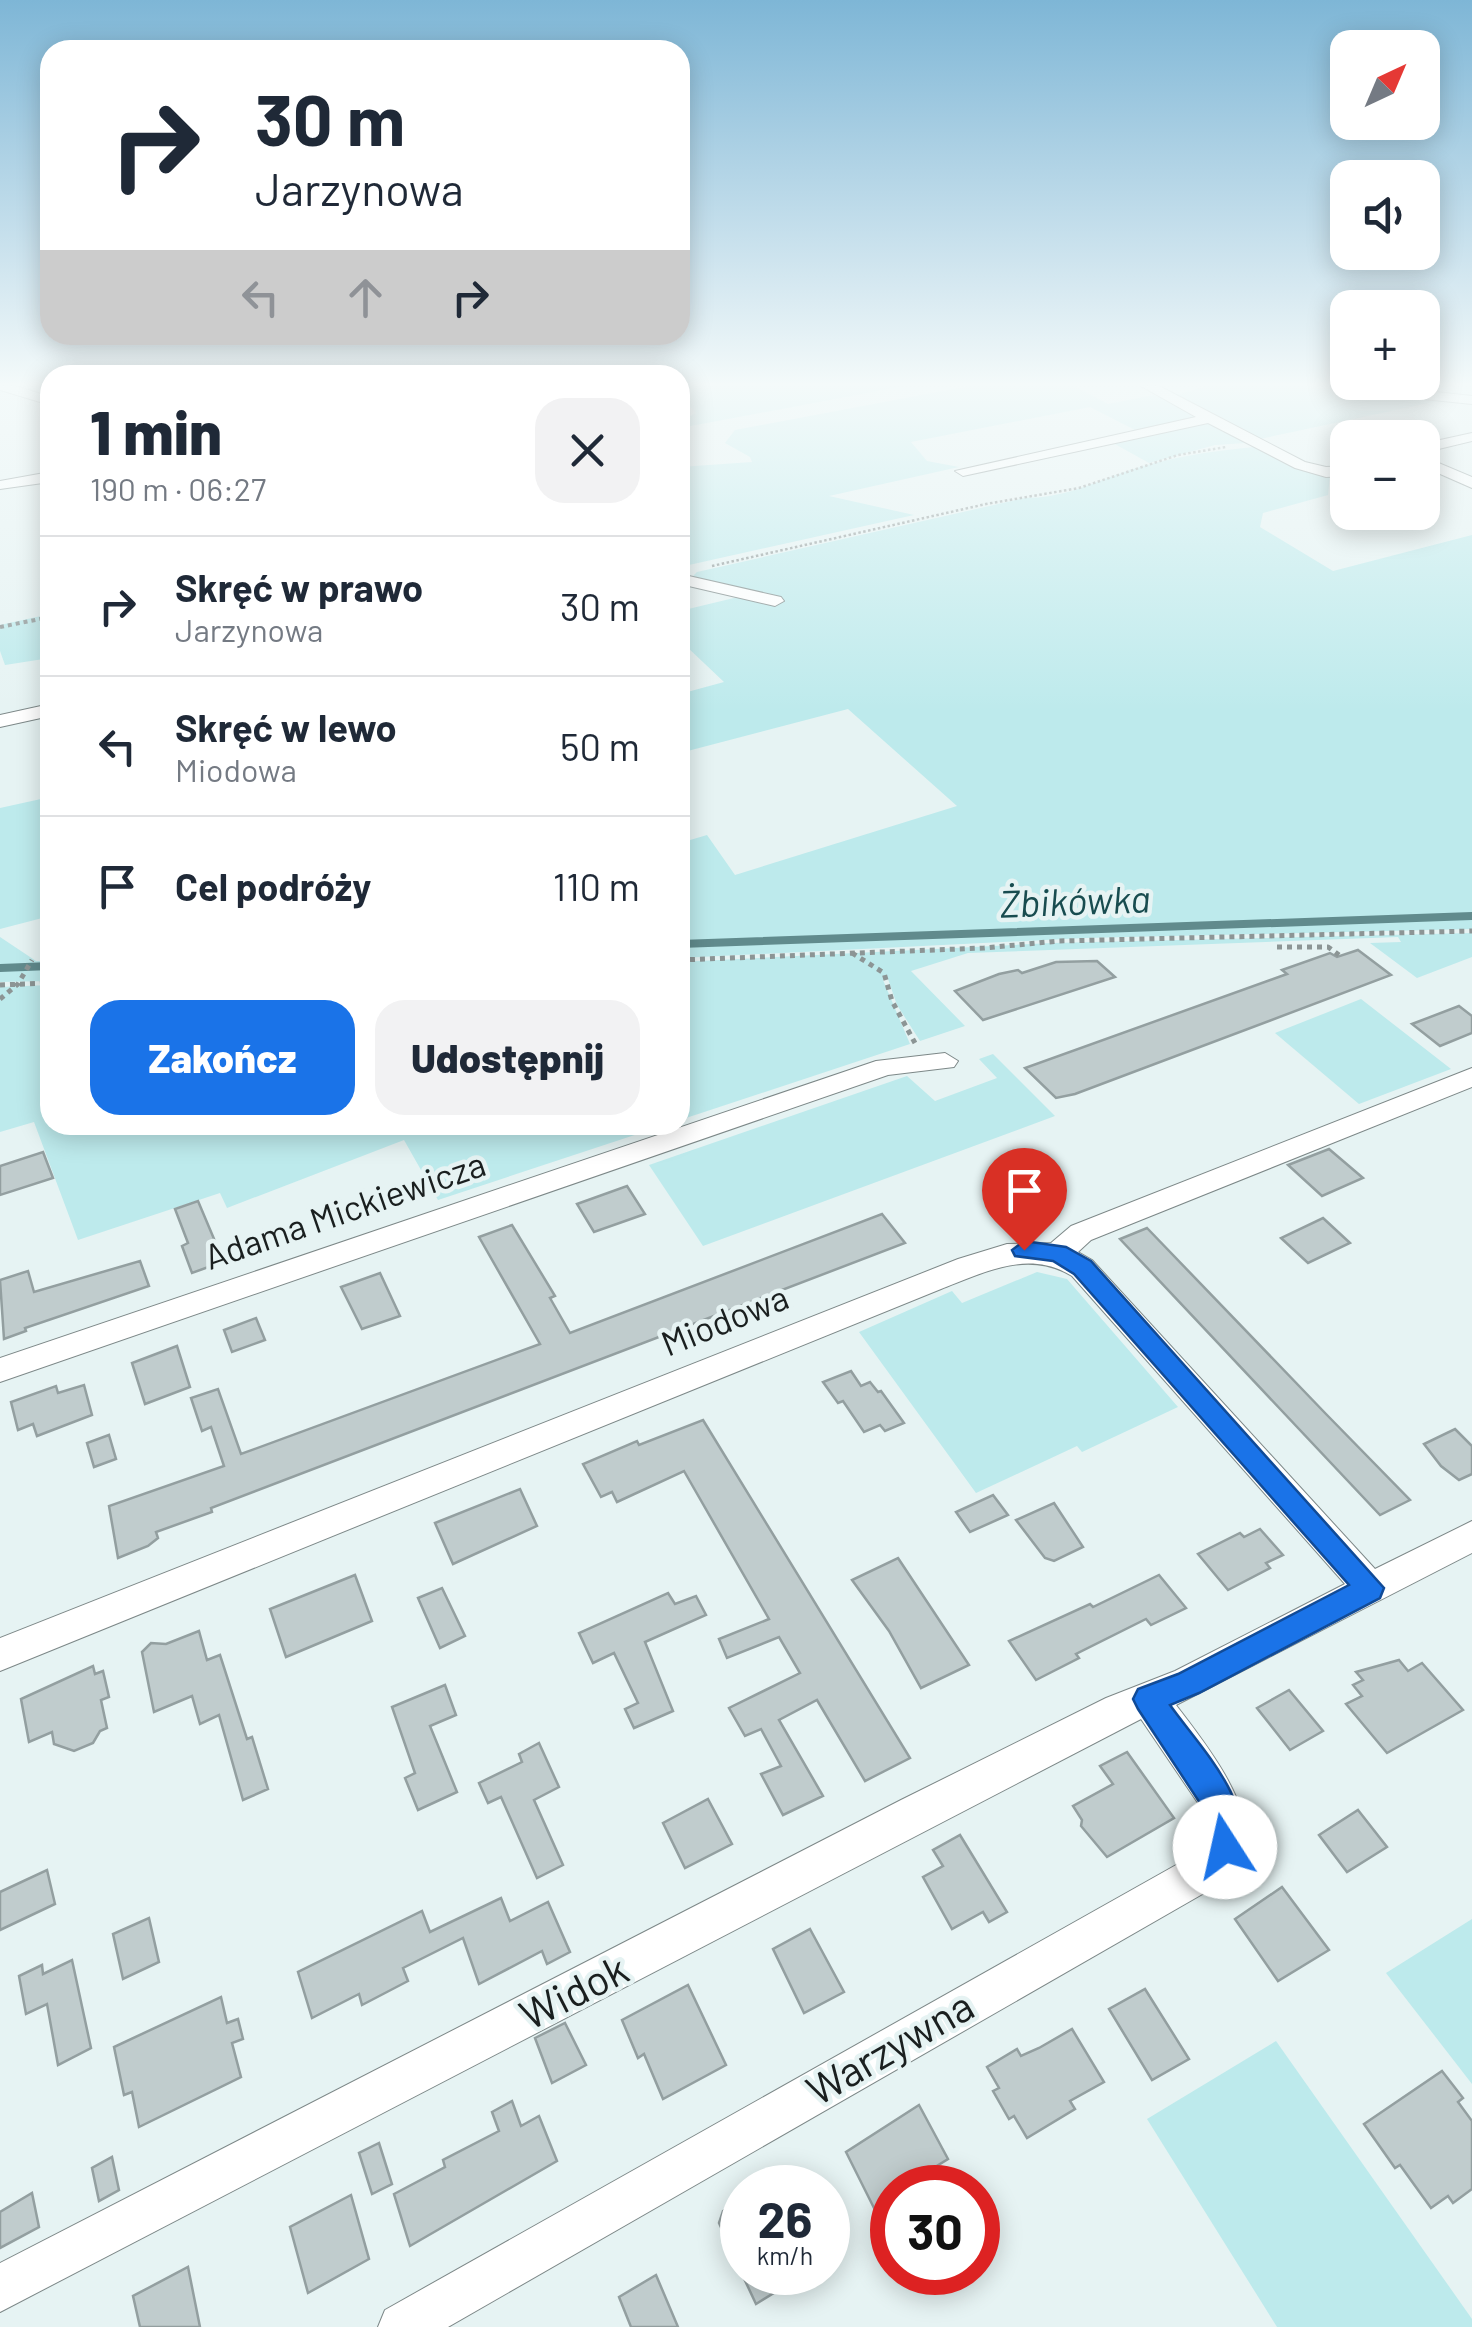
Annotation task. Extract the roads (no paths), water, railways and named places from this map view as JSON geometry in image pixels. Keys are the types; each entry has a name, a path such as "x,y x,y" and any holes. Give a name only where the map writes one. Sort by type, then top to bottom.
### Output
{"street":[{"path":"690,580 774,601"},
{"path":"0,722 40,712"},
{"name":"Adama Mickiewicza","path":"690,1134 885,1067 945,1061"},
{"path":"1370,1588 1082,1268 1058,1253 1081,1232 1472,1077"},
{"name":"Adama Mickiewicza","path":"0,1370 686,1135"},
{"name":"Miodowa","path":"0,1655 931,1281 1024,1250 1058,1253"},
{"name":"Widok","path":"0,2288 915,1814 1149,1699 1188,1684 1472,1536"},
{"name":"Warzywna","path":"402,2327 1199,1874 1225,1847 1225,1821 1202,1776 1149,1699"}],"waterway":[{"name":"Żbikówka","path":"690,944 1472,916"},
{"name":"Żbikówka","path":"0,968 40,966"}]}
